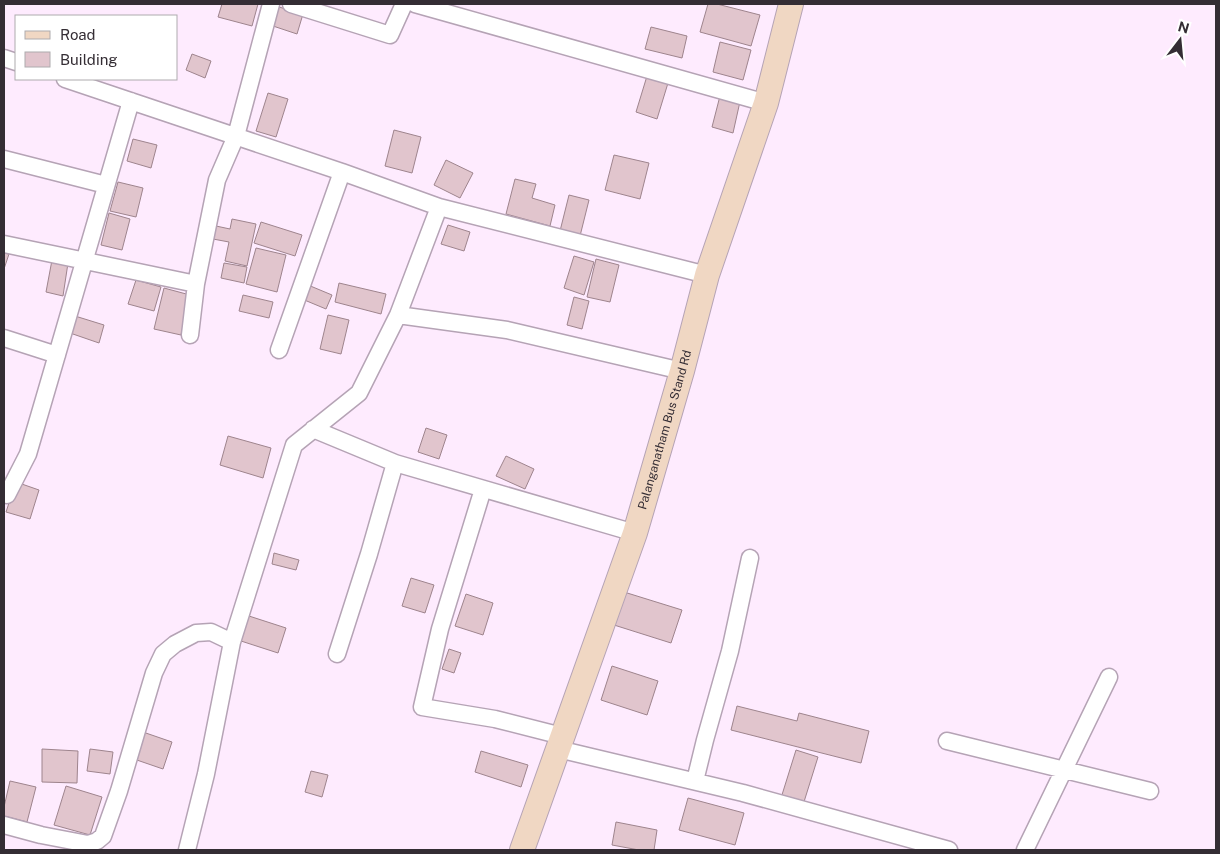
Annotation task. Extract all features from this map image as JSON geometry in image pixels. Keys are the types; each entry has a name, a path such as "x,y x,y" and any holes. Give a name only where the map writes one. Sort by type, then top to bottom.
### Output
{"street":[{"path":"190,335 196,284 217,180 236,136 271,4"},
{"path":"291,4 390,35 404,4"},
{"path":"415,4 766,103"},
{"name":"Palanganatham Bus Stand Rd","path":"522,850 634,533 682,371 707,275 766,103 792,4"},
{"path":"68,80 342,172 439,207 707,275"},
{"path":"7,495 28,454 131,101"},
{"path":"4,159 106,185"},
{"path":"279,350 342,172"},
{"path":"187,850 206,774 232,642 294,445 359,392 398,315 439,207"},
{"path":"4,244 196,284"},
{"path":"398,315 507,330 682,371"},
{"path":"4,338 57,355"},
{"path":"314,429 394,463 634,533"},
{"path":"337,654 369,554 394,463"},
{"path":"483,489 440,629 422,706 495,720 560,743 696,782 949,850"},
{"path":"696,782 705,740 730,651 750,558"},
{"path":"4,825 41,835 88,844 97,841 103,836 119,791 154,673 163,654 174,644 196,633 211,632 232,642"},
{"path":"1025,850 1109,677"},
{"path":"947,741 1150,791"}],"building":[{"path":"222,4 258,4 252,26 218,17"},
{"path":"708,4 717,4 760,15 751,46 700,32"},
{"path":"279,7 303,14 297,34 273,26"},
{"path":"651,27 687,36 682,58 645,49"},
{"path":"720,42 751,50 743,80 713,72"},
{"path":"192,54 211,61 205,78 186,70"},
{"path":"647,76 668,83 657,119 636,112"},
{"path":"721,92 741,97 733,133 712,127"},
{"path":"268,93 288,99 276,137 256,131"},
{"path":"394,130 421,137 412,173 385,166"},
{"path":"133,139 157,145 151,168 127,161"},
{"path":"614,155 649,163 640,199 605,190"},
{"path":"446,160 473,173 460,198 434,185"},
{"path":"515,179 536,184 532,198 555,205 550,226 506,214"},
{"path":"118,182 143,188 136,217 110,211"},
{"path":"569,195 589,200 580,236 560,231"},
{"path":"109,213 130,219 122,250 101,245"},
{"path":"232,219 256,224 247,266 225,261 229,242 213,239 216,226 230,229"},
{"path":"261,222 302,235 295,256 254,243"},
{"path":"448,225 470,232 464,251 441,244"},
{"path":"256,248 286,255 277,292 246,284"},
{"path":"4,253 9,254 4,269"},
{"path":"574,256 594,262 584,295 564,288"},
{"path":"596,259 619,265 610,302 587,297"},
{"path":"52,260 68,263 63,296 46,292"},
{"path":"224,263 247,267 244,283 221,278"},
{"path":"136,280 161,287 154,311 128,304"},
{"path":"339,283 386,294 381,314 335,302"},
{"path":"308,285 332,295 326,309 302,299"},
{"path":"164,288 190,295 181,335 154,329"},
{"path":"243,295 273,302 269,318 239,311"},
{"path":"574,297 589,301 582,329 567,325"},
{"path":"328,315 349,320 341,354 320,349"},
{"path":"75,316 104,325 99,343 70,333"},
{"path":"426,428 447,435 439,459 418,452"},
{"path":"228,436 271,448 263,478 220,465"},
{"path":"506,456 534,469 525,489 496,476"},
{"path":"16,482 39,490 30,519 6,512"},
{"path":"274,553 299,560 296,570 272,564"},
{"path":"411,578 434,585 425,613 402,606"},
{"path":"624,592 682,610 671,643 614,625"},
{"path":"466,594 493,603 483,635 455,626"},
{"path":"249,616 286,628 278,653 241,641"},
{"path":"449,649 461,653 454,673 442,669"},
{"path":"612,666 658,681 647,715 601,700"},
{"path":"737,706 797,721 799,713 869,731 861,763 731,730"},
{"path":"140,731 172,742 163,769 131,758"},
{"path":"42,749 78,751 77,783 42,782"},
{"path":"90,749 113,752 110,774 87,771"},
{"path":"796,750 818,757 803,805 781,798"},
{"path":"481,751 528,765 521,787 475,772"},
{"path":"311,771 328,775 322,797 305,792"},
{"path":"10,781 36,787 27,822 4,816 4,807"},
{"path":"66,786 102,797 90,835 54,825"},
{"path":"688,798 744,813 735,845 679,830"},
{"path":"616,822 657,830 654,850 639,850 612,845"}]}
